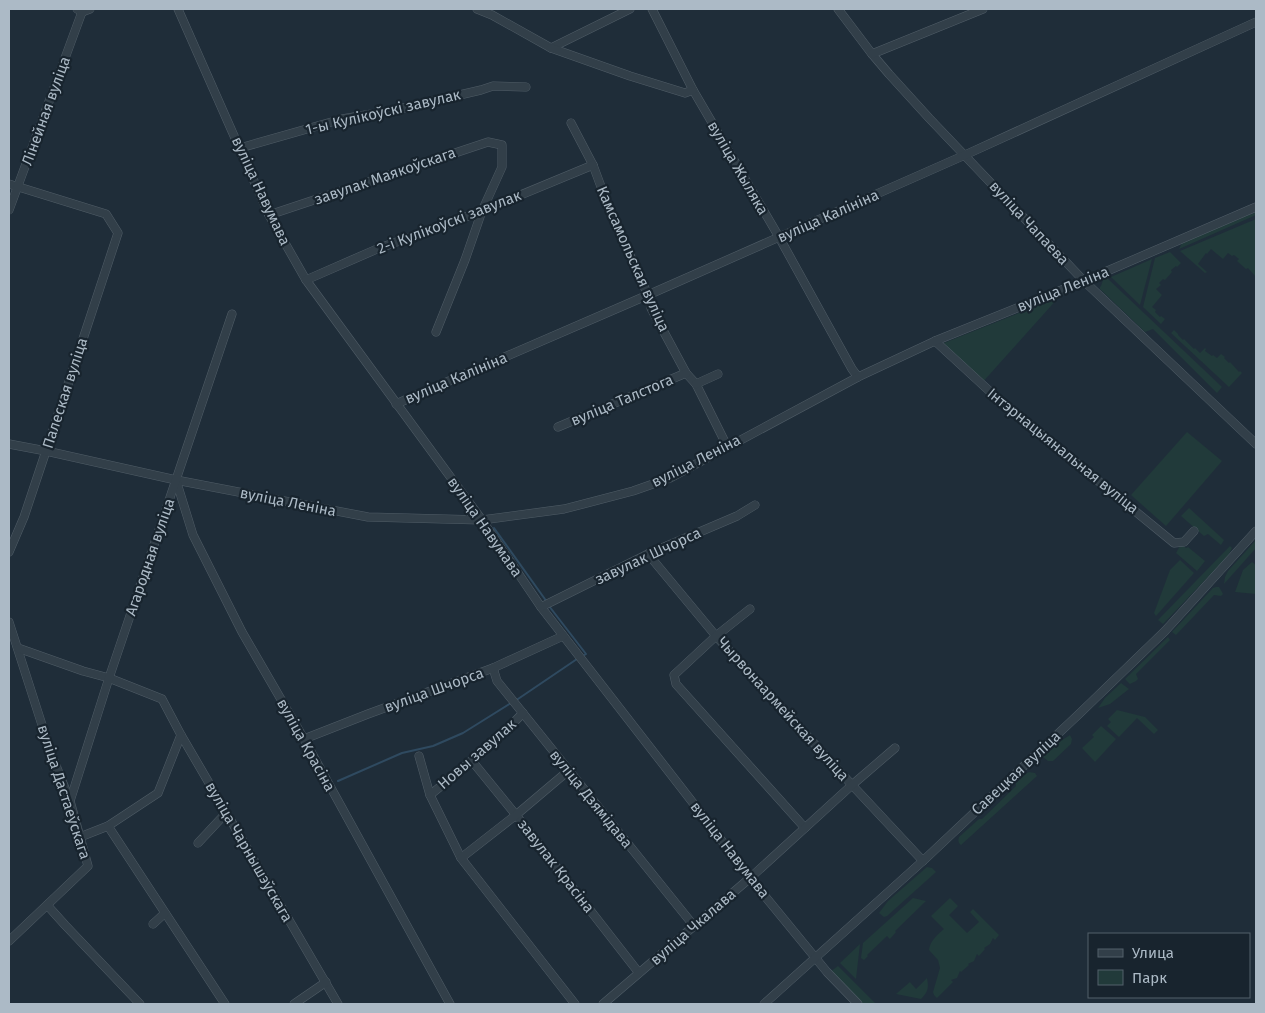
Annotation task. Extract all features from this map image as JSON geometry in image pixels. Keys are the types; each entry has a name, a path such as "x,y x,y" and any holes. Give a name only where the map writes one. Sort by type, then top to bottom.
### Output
{"street":[{"name":"вуліца Навумава","path":"178,9 269,215 306,280 482,520 541,607 750,878 816,959 858,1004"},
{"path":"477,9 551,48 685,93 693,90"},
{"path":"551,48 630,9"},
{"name":"вуліца Жыляка","path":"652,9 693,90 858,377"},
{"name":"вуліца Чапаева","path":"838,9 872,54 929,118 1084,281 1256,444"},
{"path":"872,54 983,9"},
{"name":"Лінейная вуліца","path":"9,210 83,10"},
{"name":"вуліца Калініна","path":"396,404 779,238 1256,22"},
{"name":"1-ы Кулікоўскі завулак","path":"240,148 342,119 395,110 492,86 526,87"},
{"name":"Камсамольская вуліца","path":"571,123 593,165 610,211 648,295 651,308 686,372 696,384 727,446"},
{"name":"завулак Маякоўскага","path":"269,215 488,142 502,145 502,167 482,211"},
{"name":"2-і Кулікоўскі завулак","path":"306,280 377,248 482,211 593,165"},
{"path":"9,184 17,187"},
{"name":"Палеская вуліца","path":"9,552 24,516 118,233 106,214 17,187"},
{"name":"вуліца Леніна","path":"9,444 176,480 368,517 482,520 564,509 633,491 670,478 858,377 935,341 1084,281 1256,207"},
{"path":"436,332 465,260 482,211"},
{"name":"Агародная вуліца","path":"70,801 109,678 232,314"},
{"name":"Інтэрнацыянальная вуліца","path":"935,341 997,398 1174,543 1184,542 1194,531"},
{"name":"вуліца Талстога","path":"558,427 686,372"},
{"name":"вуліца Талстога","path":"696,384 718,374"},
{"name":"вуліца Красіна","path":"176,480 193,535 242,632 304,739 450,1004"},
{"name":"завулак Шчорса","path":"541,607 648,554 737,516 756,505"},
{"name":"Савецкая вуліца","path":"764,1004 816,959 1029,762 1165,631 1256,531"},
{"name":"Чырвонаармейская вуліца","path":"648,554 716,636 923,860"},
{"path":"750,608 674,675 676,684 804,828"},
{"name":"вуліца Дастаеўскага","path":"9,622 20,660 70,801 88,866 48,905"},
{"name":"вуліца Шчорса","path":"304,739 493,668 564,636"},
{"path":"18,648 82,671 109,678"},
{"name":"вуліца Дзямідава","path":"493,668 497,681 694,926"},
{"name":"вуліца Чарнышэўскага","path":"109,678 162,699 226,813 338,1004"},
{"name":"Новы завулак","path":"430,794 472,761 523,713"},
{"path":"80,837 108,826 158,793 181,735"},
{"name":"вуліца Чкалава","path":"602,1004 750,878 895,748"},
{"path":"419,756 430,794 461,858 575,1004"},
{"name":"завулак Красіна","path":"472,761 639,973"},
{"path":"461,858 568,771"},
{"path":"198,843 226,813"},
{"path":"108,826 225,1004"},
{"path":"9,941 48,905 140,1004"},
{"path":"154,924 166,914"},
{"path":"294,1004 326,982"}],"green space":[{"path":"1256,212 1256,215 1179,249 1182,243 1186,241"},
{"path":"1256,219 1256,277 1248,268 1246,269 1237,261 1239,259 1234,255 1232,256 1228,253 1223,259 1211,249 1198,264 1207,272 1205,273 1180,251"},
{"path":"1170,252 1181,263 1171,270 1172,272 1165,280 1163,279 1159,283 1161,285 1156,289 1162,295 1152,307 1160,317 1165,319 1161,324 1143,307 1155,258"},
{"path":"1152,259 1140,305 1111,277"},
{"path":"1107,278 1222,387 1217,393 1153,329 1145,332 1100,289 1103,280"},
{"path":"1059,297 981,384 939,345"},
{"path":"1174,330 1183,340 1200,353 1205,348 1205,351 1217,358 1221,354 1242,373 1229,387 1171,333"},
{"path":"1187,432 1222,461 1166,526 1131,495"},
{"path":"1189,508 1224,540 1221,545 1208,534 1204,536 1181,516"},
{"path":"1256,540 1256,548 1224,584 1228,571"},
{"path":"1181,544 1186,548 1188,547 1205,561 1197,571 1176,553"},
{"path":"1230,546 1232,548 1228,556 1163,624 1158,620"},
{"path":"1180,560 1194,573 1156,616 1154,613 1170,570"},
{"path":"1252,562 1256,565 1256,594 1235,592 1243,570"},
{"path":"1219,587 1223,594 1221,596 1214,595 1176,635 1172,632 1213,588"},
{"path":"1168,637 1170,640 1136,674 1138,679 1130,684 1125,679"},
{"path":"1121,683 1129,689 1110,704 1098,708 1105,698"},
{"path":"1117,710 1145,717 1158,730 1154,734 1137,718 1119,737 1107,726 1111,722 1108,719"},
{"path":"1101,726 1116,739 1095,762 1082,748 1094,737 1092,735"},
{"path":"1070,735 1072,739 1071,744 1053,761 1048,761 1043,757 1059,742"},
{"path":"1029,772 1035,773 1037,776 961,845 958,841 959,837 979,819 982,819"},
{"path":"927,867 932,868 936,872 887,916 884,917 879,913 888,901"},
{"path":"913,898 926,901 895,931 890,939 887,936 864,960 861,958 863,943"},
{"path":"950,898 958,906 949,915 967,933 979,922 970,912 973,909 999,935 995,940 993,938 979,956 977,954 974,961 960,971 957,978 951,980 953,982 937,998 933,992 940,968 938,960 929,950 932,941 944,929 931,916"},
{"path":"860,944 856,979 840,963"},
{"path":"838,966 876,1004 862,1004 830,972"},
{"path":"927,978 927,990 921,999 896,994 910,982 916,989"}],"waterway":[{"path":"494,528 547,602"},
{"path":"549,606 586,654 581,657"},
{"path":"515,701 577,659"},
{"path":"338,781 402,753 433,746 463,733 511,703"}]}
